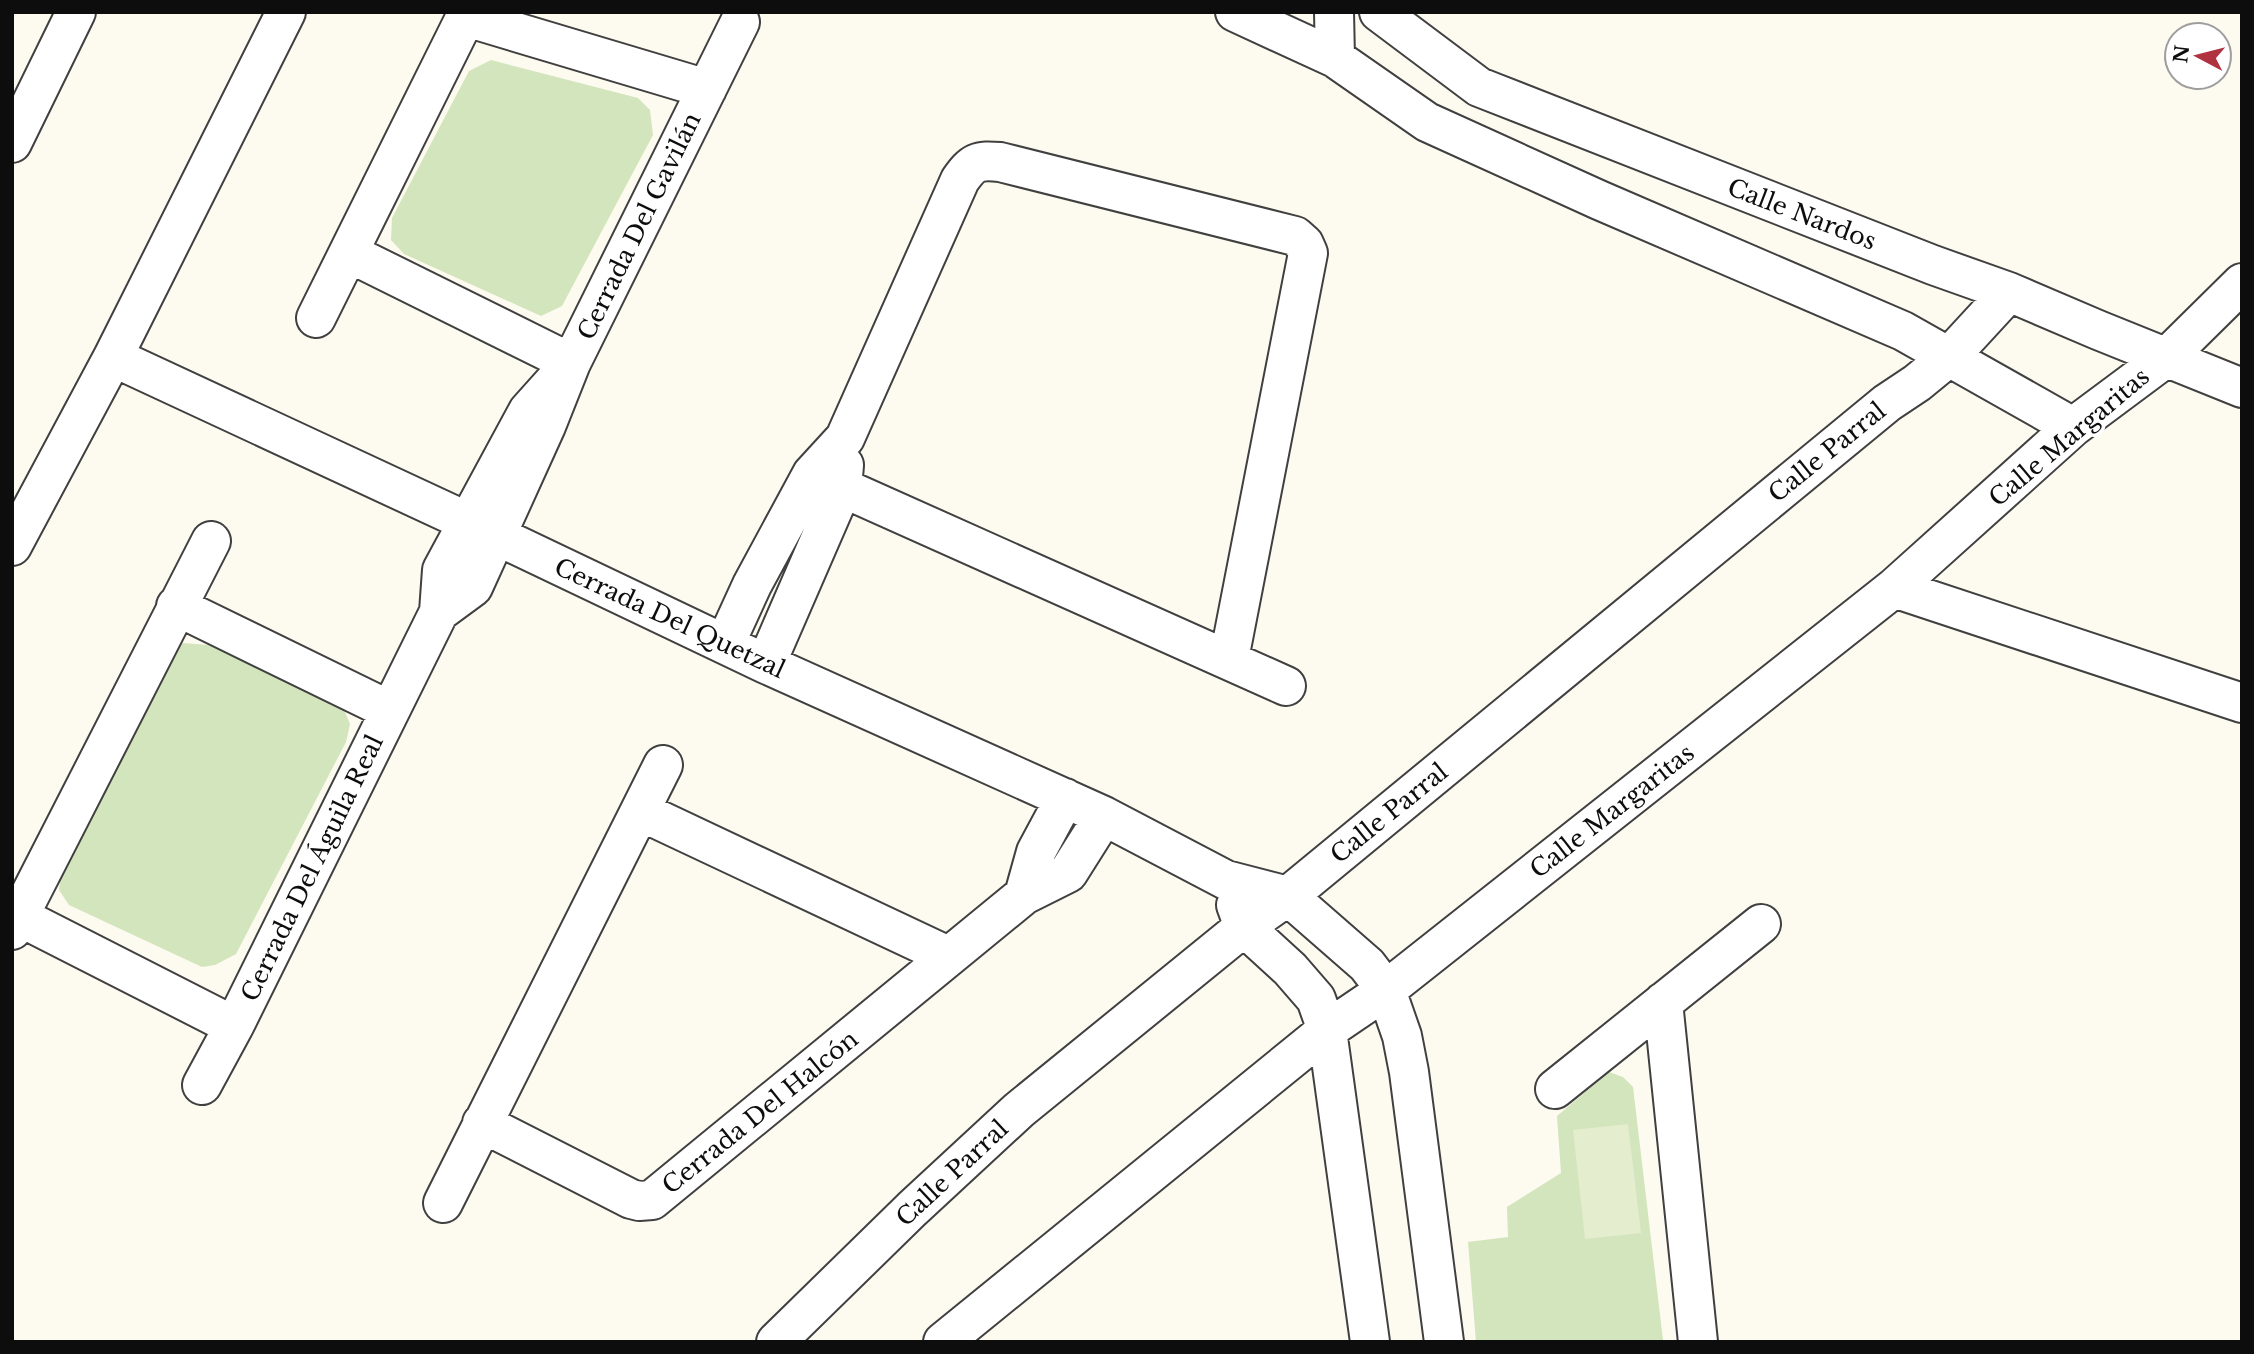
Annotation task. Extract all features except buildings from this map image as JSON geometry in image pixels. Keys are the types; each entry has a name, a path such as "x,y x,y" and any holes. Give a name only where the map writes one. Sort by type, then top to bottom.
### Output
{"street":[{"path":"12,143 76,12"},
{"path":"17,526 113,356 285,12"},
{"path":"1235,12 1335,58 1427,122 1599,200 1888,324 1950,356 2073,427"},
{"path":"1334,12 1335,58"},
{"name":"Calle Nardos","path":"1379,12 1479,87 1933,265 2010,292 2242,387"},
{"name":"Cerrada Del Gavilán","path":"316,318 467,14 707,89"},
{"name":"Cerrada Del Gavilán","path":"482,528 546,426 571,363 740,23"},
{"path":"766,664 827,481 960,180 976,162 1000,162 1295,236 1304,244 1308,253 1307,267 1229,659"},
{"name":"Cerrada Del Gavilán","path":"349,253 571,363"},
{"name":"Calle Margaritas","path":"943,1342 1327,1030 1386,990 1894,588 2073,427 2166,357 2242,283"},
{"name":"Calle Parral","path":"776,1342 912,1209 1019,1110 1244,927 1288,896 1950,356 2010,292"},
{"path":"1888,324 1895,335 1904,367 1903,392"},
{"name":"Cerrada Del Quetzal","path":"113,356 766,664 1104,816 1226,880 1288,896"},
{"path":"726,644 752,585 827,481"},
{"path":"827,481 1286,686"},
{"name":"Cerrada Del Águila Real","path":"202,1085 234,1026 439,612 473,587 482,528"},
{"name":"Cerrada Del Águila Real","path":"211,541 16,924 234,1026"},
{"path":"1894,588 2242,703"},
{"name":"Cerrada Del Águila Real","path":"176,606 389,710"},
{"path":"443,1203 663,765"},
{"path":"1024,895 1036,852 1065,798"},
{"path":"640,811 948,956"},
{"name":"Cerrada Del Halcón","path":"482,1123 631,1199 652,1200 1024,895 1068,873 1104,816"},
{"path":"1226,880 1244,927 1290,969 1316,999 1327,1030 1370,1342"},
{"path":"1288,896 1367,965 1386,990 1402,1036 1409,1072 1444,1342"},
{"path":"1555,1089 1761,924"},
{"path":"1663,1002 1698,1342"}],"green space":[{"path":"491,60 638,98 650,110 653,135 562,306 541,316 404,254 391,240 392,218 469,71"},
{"path":"183,643 208,645 341,703 350,724 346,742 236,954 215,965 202,967 69,905 59,890 61,870 167,655"},
{"path":"1609,1072 1623,1077 1633,1087 1663,1340 1476,1342 1468,1242 1508,1237 1507,1207 1561,1173 1557,1116"},
{"path":"1628,1124 1641,1233 1585,1239 1573,1130"}]}
